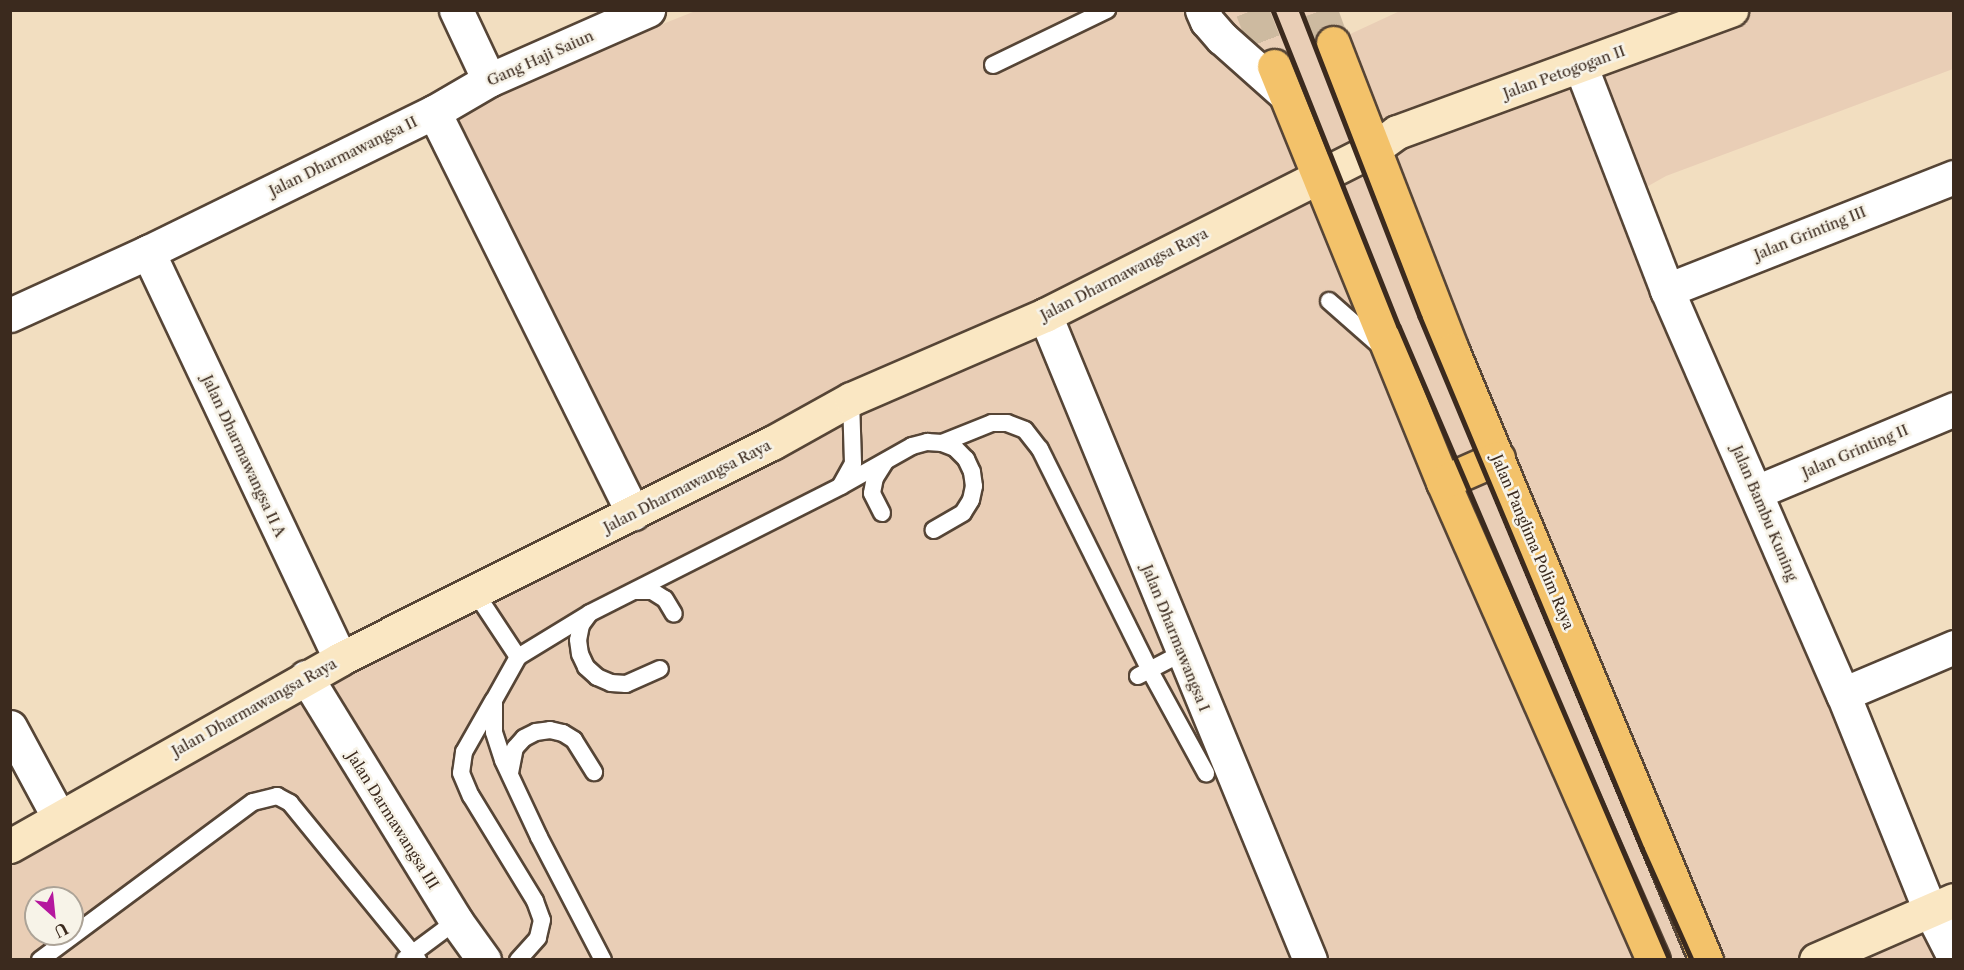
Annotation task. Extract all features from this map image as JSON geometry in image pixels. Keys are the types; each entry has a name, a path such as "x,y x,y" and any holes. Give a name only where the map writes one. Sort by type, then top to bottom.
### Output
{"main road":[{"name":"Jalan Panglima Polim Raya","path":"1333,43 1379,135 1452,350 1706,960"},
{"path":"1279,80 1317,178 1443,482 1653,960"},
{"path":"1443,482 1498,458"}],"street":[{"path":"456,10 489,80"},
{"name":"Gang Haji Saiun","path":"434,112 489,80 648,10"},
{"path":"1202,10 1207,21 1222,38 1279,80"},
{"name":"Jalan Petogogan II","path":"1379,135 1581,67 1731,10"},
{"name":"Jalan Bambu Kuning","path":"1581,67 1667,290 1843,694 1942,905 1953,957"},
{"name":"Jalan Dharmawangsa II","path":"10,315 148,252 434,112 633,513"},
{"name":"Jalan Dharmawangsa Raya","path":"10,846 340,659 633,513 851,399 1045,315 1317,178 1379,135"},
{"name":"Jalan Grinting III","path":"1667,290 1953,177"},
{"name":"Jalan Dharmawangsa II A","path":"148,252 340,659"},
{"name":"Jalan Dharmawangsa I","path":"1045,315 1310,960"},
{"name":"Jalan Grinting II","path":"1756,492 1953,409"},
{"path":"1843,694 1953,648"},
{"name":"Jalan Darmawangsa III","path":"306,677 456,921 484,960"},
{"path":"10,727 59,818"},
{"path":"1816,960 1942,905"}],"lane":[{"path":"993,65 1107,10"},
{"path":"1329,301 1392,357"},
{"path":"841,486 853,463 851,399"},
{"path":"942,443 992,423 1007,423 1025,430 1040,449 1144,673 1206,773"},
{"path":"519,960 538,938 542,920 535,902 471,796 461,773 464,752 518,657 590,613 841,486 912,446 927,442 942,443 955,448 966,459 972,472 974,486 971,500 963,513 934,530"},
{"path":"882,513 872,493 875,478 885,461"},
{"path":"633,591 652,591 665,599 674,615"},
{"path":"475,592 518,657"},
{"path":"590,613 581,625 578,639 580,654 586,667 597,677 611,683 626,684 660,669"},
{"path":"1144,673 1182,653"},
{"path":"494,700 494,732 510,774 539,837 603,960"},
{"path":"510,774 515,748 524,738 536,732 550,730 563,733 574,740 594,772"},
{"path":"40,960 253,802 277,796 290,803 412,957 456,921"}],"shaded area":[{"path":"698,10 1336,10 1346,36 1402,10 1953,11 1953,69 1666,176 1627,198 1692,376 1917,914 1953,905 1953,959 11,959 10,838 629,504 440,127 567,62"}],"tunnel":[{"path":"1252,10 1274,66"},
{"path":"1321,10 1333,43"}],"railway":[{"path":"1273,10 1399,326 1670,960"},
{"path":"1301,10 1420,317 1642,848 1692,960"}]}
